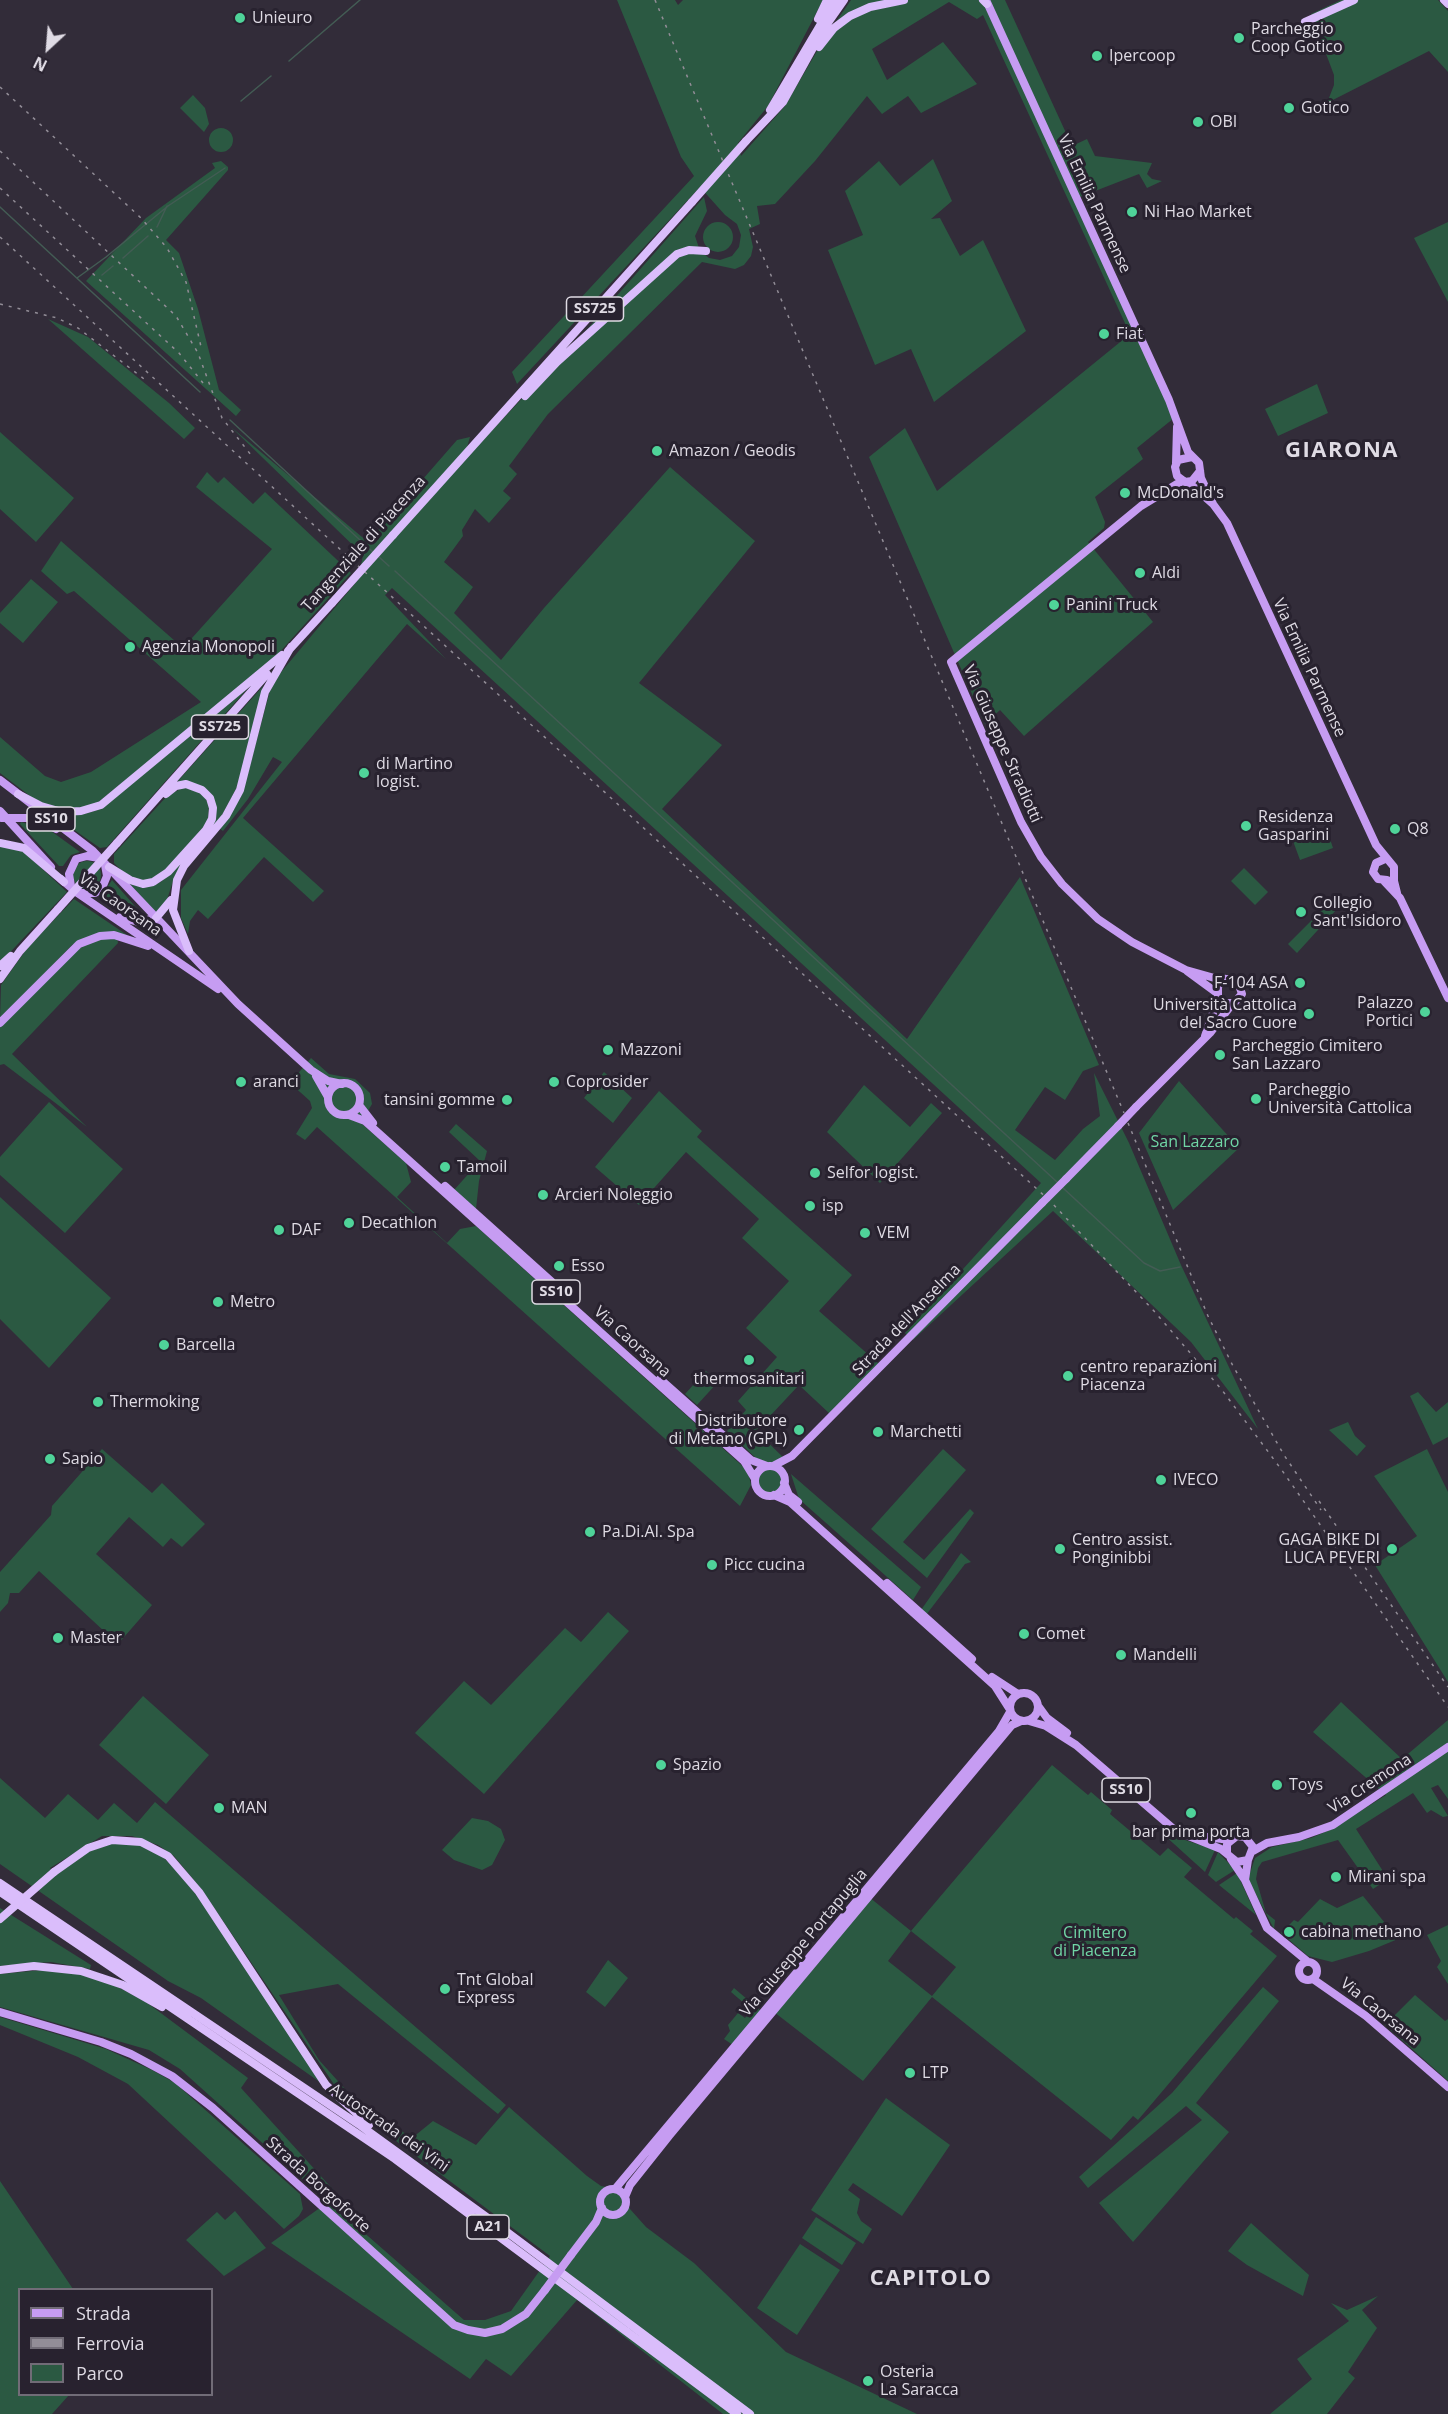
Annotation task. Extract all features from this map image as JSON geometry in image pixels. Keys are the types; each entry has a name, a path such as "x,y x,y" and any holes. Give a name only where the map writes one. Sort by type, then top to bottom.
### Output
{"highway":[{"path":"802,52 827,0"},
{"name":"Tangenziale di Piacenza","path":"754,133 777,99 802,52 835,0"},
{"name":"Tangenziale di Piacenza","path":"0,979 20,951 291,647 783,102 844,0"},
{"path":"799,77 834,28 850,16 886,2 904,0"},
{"path":"1305,22 1354,0"},
{"path":"1444,0 1448,4"},
{"path":"499,417 518,404 557,362 674,257 685,250 706,252"},
{"path":"18,794 41,806 62,812 81,811 101,805 291,647"},
{"path":"156,918 167,907 184,866 226,816 240,790 265,692 291,647"},
{"path":"104,862 137,882 148,883 159,880 206,830 213,814 210,798 202,790 192,785 176,786 149,807"},
{"path":"0,843 13,844 29,851 64,882"},
{"path":"174,889 174,917 189,951"},
{"path":"0,966 57,910"},
{"path":"0,1919 54,1872 88,1848 112,1840 141,1842 168,1856 199,1892 331,2090 360,2118 410,2155 449,2189"},
{"name":"Autostrada dei Vini","path":"0,1883 313,2092 449,2189 750,2414"},
{"name":"Autostrada dei Vini","path":"0,1892 233,2047 451,2199 737,2414"},
{"path":"0,1970 51,1966 104,1978 149,1998 233,2047"}],"main road":[{"name":"Via Emilia Parmense","path":"986,1 1177,420 1192,458"},
{"name":"Via Emilia Parmense","path":"1175,466 1177,420"},
{"path":"1185,457 1192,458 1198,463 1200,471 1196,479 1185,481 1175,466 1185,457"},
{"name":"Via Giuseppe Stradiotti","path":"1175,466 1167,482 1141,506 951,662 1021,822 1049,868 1073,897 1108,927 1186,970 1218,996"},
{"name":"Via Emilia Parmense","path":"1200,471 1213,504"},
{"name":"Via Emilia Parmense","path":"1185,481 1213,504 1227,523 1376,846 1385,859 1393,864 1397,893 1448,998"},
{"name":"Via Giuseppe Stradiotti","path":"1141,506 1185,481"},
{"name":"Via Caorsana","path":"0,780 104,862"},
{"path":"2,815 21,816 41,821 89,848"},
{"name":"Via Caorsana","path":"2,815 74,891 176,959 238,1004"},
{"name":"Via Emilia Parmense","path":"1376,846 1374,874 1397,893"},
{"path":"91,855 104,862 107,876 102,888 90,894 74,891 69,874 76,859 91,855"},
{"path":"1376,863 1385,859"},
{"name":"SS10","path":"104,862 156,918"},
{"path":"1384,880 1393,875"},
{"path":"92,903 127,920 144,922 156,918"},
{"name":"Via Caorsana","path":"156,918 238,1004 311,1070"},
{"path":"0,1023 68,952 85,941 107,935 122,936 176,959"},
{"name":"Via Giuseppe Stradiotti","path":"1186,970 1225,979"},
{"path":"1225,979 1236,980 1242,989 1240,999 1232,1004 1205,1037 1218,996 1218,986 1225,979"},
{"path":"1218,996 1232,1004"},
{"name":"Strada dell'Anselma","path":"770,1466 792,1456 1205,1037"},
{"name":"SS10","path":"311,1070 328,1081 342,1084"},
{"name":"SS10","path":"311,1070 328,1097"},
{"path":"342,1084 356,1089 359,1097 359,1105 349,1114 335,1112 329,1105 328,1097 333,1088 342,1084"},
{"name":"Via Caorsana","path":"359,1105 367,1117 741,1452 751,1460 770,1466"},
{"name":"Via Caorsana","path":"349,1114 365,1121 744,1461 755,1479"},
{"name":"Strada dell'Anselma","path":"784,1479 792,1456"},
{"path":"755,1479 759,1471 770,1466"},
{"name":"SS10","path":"770,1466 784,1479 789,1495 992,1677 1018,1694 1034,1696 1047,1718 1079,1741 1170,1822 1204,1838 1230,1840 1241,1836 1267,1843"},
{"name":"SS10","path":"755,1479 761,1493 774,1495 790,1502 995,1686 1010,1710 1025,1721 1046,1726 1076,1745 1167,1826 1241,1862 1248,1860"},
{"path":"774,1495 781,1490 784,1479"},
{"path":"1010,1710 1012,1699 1018,1694"},
{"path":"1025,1721 1036,1715 1039,1707"},
{"name":"Via Giuseppe Portapuglia","path":"615,2189 992,1740 1006,1721 1010,1710"},
{"name":"Via Giuseppe Portapuglia","path":"625,2197 630,2185 669,2136 1012,1725 1025,1721"},
{"name":"Via Cremona","path":"1267,1843 1299,1837 1333,1825 1448,1747"},
{"path":"1249,1839 1253,1851"},
{"path":"1230,1840 1229,1855 1245,1880 1267,1928 1304,1962 1313,1963 1321,1983"},
{"path":"1245,1880 1248,1860 1253,1851 1267,1843"},
{"path":"1304,1962 1299,1975 1307,1980 1313,1979 1317,1970"},
{"name":"Via Caorsana","path":"1313,1979 1366,2016 1448,2087"},
{"name":"Strada Borgoforte","path":"0,2012 101,2042 131,2054 172,2076 213,2108 454,2325 468,2331 485,2333 502,2329 526,2314 583,2241 602,2208"},
{"path":"596,2222 624,2210 625,2197 615,2189 603,2193 600,2202 602,2208 610,2215"}],"green space":[{"path":"617,0 675,0 678,5 683,0 823,0 768,106 738,143 741,156 785,106 824,39 851,0 1005,0 1072,146 1087,139 1095,156 1152,163 1147,174 1152,179 1162,181 1147,188 1139,174 1077,198 1174,418 1137,448 1143,459 1095,497 1105,522 1104,528 1088,542 1153,622 1024,736 1000,710 985,724 869,457 905,428 937,491 1130,334 983,15 977,19 949,2 872,49 887,80 943,42 977,84 921,113 908,96 882,114 867,96 815,161 775,204 757,206 760,224 749,229 753,247 751,256 744,265 735,269 702,262 548,414 509,466 517,474 503,491 511,498 489,523 475,509 462,530 463,536 444,562 473,587 454,613 501,660 544,608 670,467 755,541 639,683 722,745 662,809 907,1039 1020,877 1099,1065 1083,1071 1065,1100 1045,1087 1015,1130 1055,1160 1083,1129 1100,1116 1094,1073 1129,1143 1181,1265 1258,1429 1191,1342 1053,1211 913,1340 905,1333 1041,1183 392,588 385,595 446,659 407,624 243,818 324,891 313,902 264,857 208,919 198,910 190,921 188,934 181,918 181,890 282,762 273,757 248,799 223,831 220,829 246,780 272,683 358,580 363,555 231,427 368,542 457,440 470,437 463,461 582,335 704,197 707,211 695,236 700,251 709,258 720,260 732,256 739,247 741,235 737,224 725,215 700,187 517,384 512,372 694,176 681,157"},
{"path":"1341,0 1438,0 1448,11 1448,72 1429,51 1327,103 1334,85 1334,75 1311,14"},
{"path":"193,95 205,108 209,124 204,132 180,108"},
{"path":"221,128 230,131 233,140 230,149 221,152 212,149 209,140 212,131"},
{"path":"933,159 952,201 931,219 940,218 960,256 983,240 1026,331 934,402 911,349 875,365 828,250 863,235 845,191 879,161 900,186"},
{"path":"221,161 228,167 228,170 166,240 179,253 198,309 219,390 241,410 236,416 86,281 146,218 215,168 212,163"},
{"path":"718,222 724,223 732,231 732,243 724,251 718,252 712,251 704,243 703,237 704,231 712,223"},
{"path":"1448,222 1448,302 1414,238"},
{"path":"48,319 88,337 169,403 195,428 184,439"},
{"path":"1317,384 1328,413 1278,436 1265,409"},
{"path":"0,432 74,498 36,542 0,509"},
{"path":"207,472 218,483 224,477 253,504 265,492 351,573 269,664 96,804 73,810 52,807 34,799 0,773 0,737 45,776 61,782 91,772 201,702 74,591 67,594 41,571 61,541 183,648 272,549 196,487"},
{"path":"31,579 58,602 23,643 0,623 0,613"},
{"path":"263,686 238,785 219,821 173,881 166,903 158,912 155,912 130,884 157,884 162,881 210,828 213,799 177,782"},
{"path":"249,687 107,847 100,848 50,813 84,814 101,809"},
{"path":"184,787 203,794 209,805 208,822 167,871 153,880 138,880 123,872 114,863 114,854 167,796"},
{"path":"21,822 51,831 80,852 71,855 63,866 59,866 20,824"},
{"path":"1327,830 1333,848 1300,860 1293,841"},
{"path":"0,846 21,849 67,892 0,963"},
{"path":"87,861 97,865 101,875 97,885 87,889 77,885 73,875 77,865"},
{"path":"1244,868 1268,892 1255,905 1231,881"},
{"path":"112,880 141,913 139,917 120,912 100,898"},
{"path":"74,899 127,935 79,941 72,945 0,1020 1,985 28,947"},
{"path":"1330,902 1337,909 1297,953 1288,944"},
{"path":"117,938 118,943 12,1054 87,1127 4,1064 0,1065 0,1027 75,949 94,940"},
{"path":"311,1058 329,1074 355,1079 370,1093 372,1104 361,1123 406,1163 411,1182 397,1197 447,1243 460,1229 476,1226 748,1471 751,1485 740,1506 317,1127 305,1140 296,1134 312,1108 310,1101 290,1083"},
{"path":"604,1072 632,1098 613,1123 584,1098"},
{"name":"San Lazzaro","path":"1179,1081 1239,1148 1173,1210 1139,1133"},
{"path":"864,1085 910,1127 931,1103 942,1113 880,1183 827,1132"},
{"path":"659,1091 702,1131 697,1137 852,1275 819,1311 879,1364 830,1414 799,1385 756,1431 785,1459 769,1464 757,1459 727,1431 746,1410 738,1401 777,1357 746,1328 789,1281 742,1238 759,1219 686,1152 639,1205 595,1167"},
{"path":"49,1102 123,1169 65,1233 0,1175 0,1157"},
{"path":"456,1124 487,1151 479,1181 476,1209 454,1190 480,1161 449,1132"},
{"path":"0,1197 111,1298 49,1368 0,1319"},
{"path":"706,1371 718,1382 697,1405 685,1394"},
{"path":"1418,1392 1436,1412 1448,1402 1448,1437 1433,1445 1410,1396"},
{"path":"1348,1422 1355,1436 1366,1446 1357,1456 1329,1430"},
{"path":"102,1449 152,1493 162,1483 205,1524 182,1547 171,1538 163,1547 129,1517 96,1554 152,1605 118,1644 39,1571 19,1593 10,1593 8,1603 0,1612 0,1572 51,1515 52,1506"},
{"path":"943,1449 966,1470 903,1542 924,1560 970,1509 974,1513 927,1578 871,1529"},
{"path":"1427,1449 1448,1492 1448,1682 1375,1565 1417,1536 1374,1476"},
{"path":"769,1468 778,1472 782,1481 778,1490 769,1494 760,1490 756,1481 760,1472"},
{"path":"791,1474 921,1587 913,1600 799,1499"},
{"path":"961,1553 971,1562 965,1564 926,1615 921,1610"},
{"path":"608,1612 629,1631 484,1794 415,1733 464,1681 491,1705 565,1628 581,1642"},
{"path":"143,1696 209,1755 166,1804 99,1745"},
{"path":"1341,1702 1402,1759 1448,1720 1448,1799 1438,1785 1431,1788 1448,1816 1443,1817 1431,1810 1427,1813 1413,1793 1356,1829 1388,1879 1373,1889 1338,1840 1262,1862 1256,1879 1266,1913 1275,1920 1274,1929 1248,1879 1255,1858 1272,1847 1311,1838 1332,1829 1386,1795 1313,1732"},
{"name":"Cimitero di Piacenza","path":"1052,1765 1088,1795 1091,1792 1112,1810 1110,1814 1160,1856 1168,1848 1192,1868 1184,1877 1234,1919 1236,1917 1253,1931 1250,1934 1277,1956 1138,2120 1133,2116 1111,2140 932,1997 863,2081 774,2012 869,1897 911,1931","holes":["911,1931 956,1967 932,1996 888,1961"]},
{"path":"0,1778 45,1818 68,1794 98,1820 114,1803 137,1823 155,1802 506,2105 498,2114 338,1984 279,1995 319,2060 355,2100 412,2138 433,2121 476,2145 509,2107 587,2176 601,2186 622,2190 630,2209 646,2227 694,2263 786,2352 917,2414 723,2414 577,2300 511,2376 486,2359 470,2379 271,2243 328,2202 180,2069 149,2050 0,2007 0,1974 42,1970 80,1974 116,1986 146,2002 248,2078 241,2088 338,2195 329,2202 464,2320 485,2320 511,2311 550,2256 348,2105 202,1890 174,1856 158,1845 132,1836 102,1836 50,1868 56,1875 87,1851 110,1843 142,1845 162,1856 180,1874 201,1901 321,2083 201,1998 168,1981 0,1864"},
{"path":"472,1818 488,1821 501,1829 505,1840 492,1865 482,1870 454,1860 442,1850"},
{"path":"1167,1829 1185,1840 1215,1850 1205,1872 1163,1834"},
{"path":"1218,1852 1235,1870 1216,1882 1208,1875"},
{"path":"1237,1873 1256,1915 1219,1885"},
{"path":"1363,1896 1398,1939 1332,1962 1308,1956 1281,1933 1294,1920 1298,1922 1320,1899 1337,1908"},
{"path":"0,1908 91,1965 90,1969 51,1962 0,1966"},
{"path":"1448,1925 1448,1984 1437,1967 1441,1961 1427,1935"},
{"path":"608,1960 628,1978 605,2007 586,1992"},
{"path":"1263,1987 1279,2001 1196,2103 1229,2132 1133,2242 1099,2203 1202,2120 1186,2106 1088,2188 1079,2177 1172,2093"},
{"path":"734,1988 761,2011 733,2045 724,2039 730,2031 728,2025 738,2013 745,2018 752,2010 731,1992"},
{"path":"1415,1995 1445,2021 1448,2019 1448,2081 1385,2025"},
{"path":"0,2017 106,2049 175,2083 300,2194 303,2209 299,2216 284,2229 128,2084 78,2057 0,2025"},
{"path":"886,2098 950,2145 902,2216 853,2183 848,2190 860,2199 857,2213 861,2221 872,2229 863,2244 811,2210"},
{"path":"0,2181 72,2288 18,2288 18,2396 68,2396 52,2414 0,2414"},
{"path":"235,2211 266,2248 224,2276 186,2240 217,2212 225,2220"},
{"path":"816,2217 856,2243 842,2265 802,2238"},
{"path":"1251,2223 1309,2275 1303,2296 1247,2265 1228,2251"},
{"path":"800,2244 840,2270 797,2335 757,2308"},
{"path":"1378,2296 1362,2310 1377,2328 1348,2372 1355,2378 1327,2414 1270,2414 1312,2379 1297,2359 1349,2321 1331,2303 1347,2310"}],"waterway":[{"path":"289,61 360,0"},
{"path":"241,101 271,76"},
{"path":"77,278 168,206 225,168"},
{"path":"157,227 167,206"},
{"path":"0,207 200,392"},
{"path":"123,258 148,236"},
{"path":"102,275 113,266"},
{"path":"230,420 373,552"},
{"path":"379,557 389,566"},
{"path":"395,571 1057,1182"},
{"path":"1063,1188 1144,1263 1160,1271 1180,1267"}],"railway":[{"path":"655,0 1124,1113"},
{"path":"0,87 141,218 167,248 186,282 202,351"},
{"path":"0,151 176,316 198,353 222,418 251,455"},
{"path":"0,188 179,353 203,383"},
{"path":"0,237 1050,1201 1154,1311 1222,1390 1281,1469 1448,1707"},
{"path":"0,304 57,318 78,328 148,382"},
{"path":"1128,1123 1208,1316 1233,1366 1284,1455 1321,1510"},
{"path":"1319,1501 1448,1687"}],"place":[{"name":"Unieuro","path":"240,18"},
{"name":"Parcheggio Coop Gotico","path":"1239,38"},
{"name":"Ipercoop","path":"1097,56"},
{"name":"Gotico","path":"1289,108"},
{"name":"OBI","path":"1198,122"},
{"name":"Ni Hao Market","path":"1132,212"},
{"name":"Fiat","path":"1104,334"},
{"name":"Amazon / Geodis","path":"657,451"},
{"name":"McDonald's","path":"1125,493"},
{"name":"Aldi","path":"1140,573"},
{"name":"Panini Truck","path":"1054,605"},
{"name":"Agenzia Monopoli","path":"130,647"},
{"name":"di Martino logist.","path":"364,773"},
{"name":"Residenza Gasparini","path":"1246,826"},
{"name":"Q8","path":"1395,829"},
{"name":"Collegio Sant'Isidoro","path":"1301,912"},
{"name":"F-104 ASA","path":"1300,983"},
{"name":"Palazzo Portici","path":"1425,1012"},
{"name":"Università Cattolica del Sacro Cuore","path":"1309,1014"},
{"name":"Mazzoni","path":"608,1050"},
{"name":"Parcheggio Cimitero San Lazzaro","path":"1220,1055"},
{"name":"aranci","path":"241,1082"},
{"name":"Coprosider","path":"554,1082"},
{"name":"Parcheggio Università Cattolica","path":"1256,1099"},
{"name":"tansini gomme","path":"507,1100"},
{"name":"Tamoil","path":"445,1167"},
{"name":"Selfor logist.","path":"815,1173"},
{"name":"Arcieri Noleggio","path":"543,1195"},
{"name":"isp","path":"810,1206"},
{"name":"Decathlon","path":"349,1223"},
{"name":"DAF","path":"279,1230"},
{"name":"VEM","path":"865,1233"},
{"name":"Esso","path":"559,1266"},
{"name":"Metro","path":"218,1302"},
{"name":"Barcella","path":"164,1345"},
{"name":"thermosanitari","path":"749,1360"},
{"name":"centro reparazioni Piacenza","path":"1068,1376"},
{"name":"Thermoking","path":"98,1402"},
{"name":"Distributore di Metano (GPL)","path":"799,1430"},
{"name":"Marchetti","path":"878,1432"},
{"name":"Sapio","path":"50,1459"},
{"name":"IVECO","path":"1161,1480"},
{"name":"Pa.Di.Al. Spa","path":"590,1532"},
{"name":"Centro assist. Ponginibbi","path":"1060,1549"},
{"name":"GAGA BIKE DI LUCA PEVERI","path":"1392,1549"},
{"name":"Picc cucina","path":"712,1565"},
{"name":"Comet","path":"1024,1634"},
{"name":"Master","path":"58,1638"},
{"name":"Mandelli","path":"1121,1655"},
{"name":"Spazio","path":"661,1765"},
{"name":"Toys","path":"1277,1785"},
{"name":"MAN","path":"219,1808"},
{"name":"bar prima porta","path":"1191,1813"},
{"name":"Mirani spa","path":"1336,1877"},
{"name":"cabina methano","path":"1289,1932"},
{"name":"Tnt Global Express","path":"445,1989"},
{"name":"LTP","path":"910,2073"},
{"name":"Osteria La Saracca","path":"868,2381"}],"district":[{"name":"GIARONA","path":"1342,451"},
{"name":"CAPITOLO","path":"931,2279"}]}
